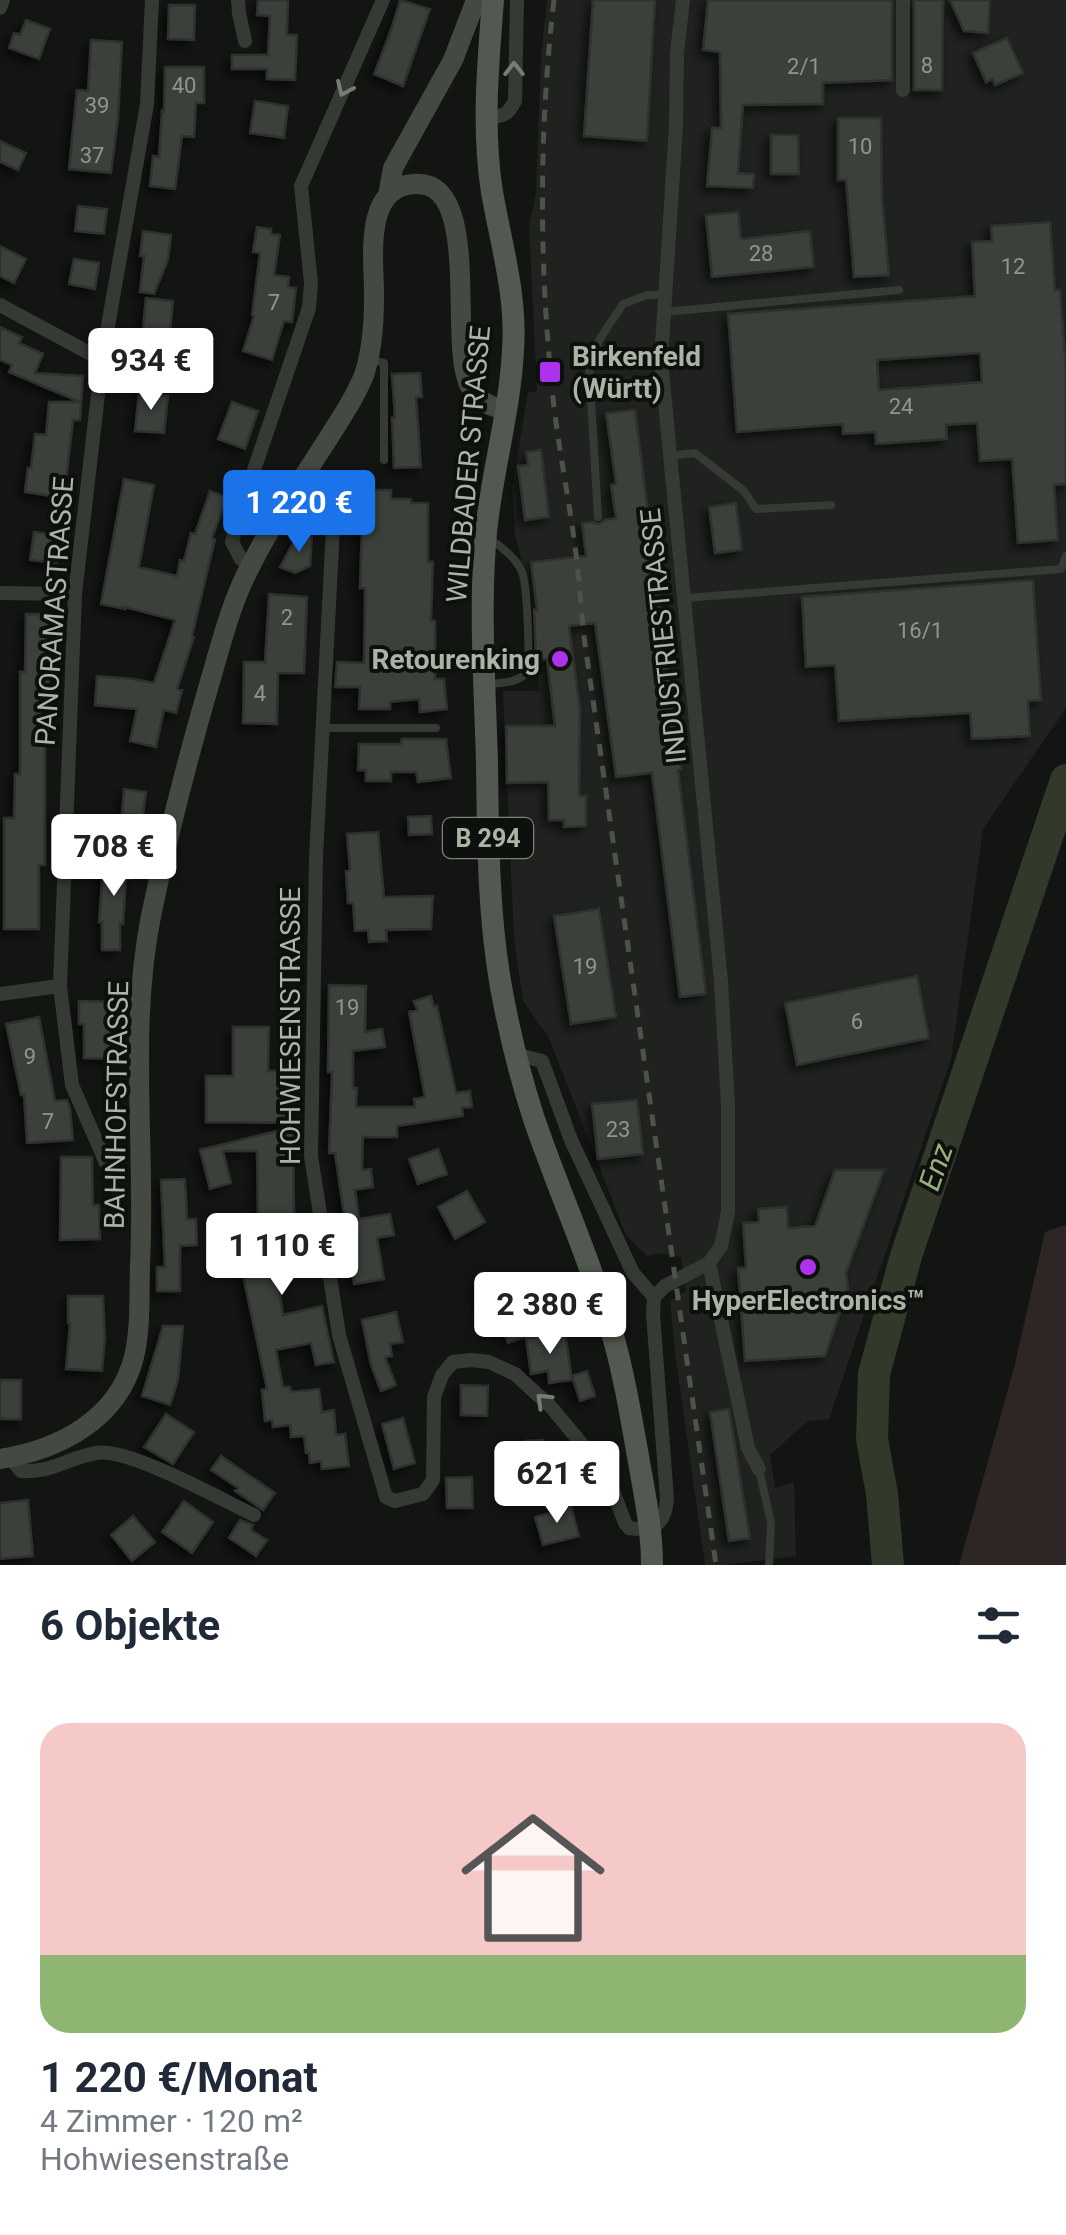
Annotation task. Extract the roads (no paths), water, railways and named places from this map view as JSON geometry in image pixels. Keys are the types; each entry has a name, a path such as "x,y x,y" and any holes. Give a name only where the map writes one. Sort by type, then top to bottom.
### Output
{"main road":[{"name":"BAHNHOFSTRASSE","path":"3,1456 68,1439 88,1425 122,1386 134,1358 142,1224 140,1026 150,920 202,709 225,630 250,565 362,380 374,312 374,232 379,208 388,196 393,168 453,60 476,0"},
{"name":"WILDBADER STRASSE","path":"493,0 487,117 492,190 508,267 514,347 486,538 484,684 494,933 515,1054 534,1118 611,1330 626,1386 640,1528 652,1565"},
{"path":"388,196 402,186 426,185 444,197 450,207 457,236 468,384 481,401 506,410"}],"street":[{"path":"0,8 4,0"},
{"name":"PANORAMASTRASSE","path":"106,1163 72,1085 60,986 75,594 102,360 146,104 152,0"},
{"path":"238,0 246,41"},
{"path":"250,565 241,559 232,542 309,308 311,283 301,186 383,0"},
{"path":"487,117 501,117 515,101 517,0"},
{"name":"INDUSTRIESTRASSE","path":"683,0 661,361 721,981 728,1106 728,1212 721,1246 709,1263"},
{"path":"903,0 903,90"},
{"path":"0,306 102,360"},
{"name":"HOHWIESENSTRASSE","path":"302,480 321,494 330,508 333,527 309,857 311,1156 340,1335 386,1498 395,1501 423,1494 433,1480 434,1397 442,1375 453,1362 490,1362 515,1374 551,1407 606,1474 625,1523 640,1528"},
{"path":"0,593 75,594"},
{"path":"0,994 60,986"},
{"path":"515,1054 542,1061 571,1140 633,1272 654,1297 667,1499 660,1522 640,1528"},
{"path":"654,1297 665,1286 709,1263 748,1448 759,1470"},
{"name":"BAHNHOFSTRASSE","path":"3,1456 21,1471 40,1472 99,1452 135,1460 254,1515"}],"lane":[{"path":"664,312 899,290"},
{"path":"598,517 589,366 599,340 624,304 664,294"},
{"path":"368,358 384,363 384,460"},
{"path":"670,456 694,454 744,491 756,510 832,505"},
{"path":"484,684 520,679 526,674 530,656 522,570 500,544 486,538"},
{"path":"684,598 1061,569 1066,556"},
{"path":"321,728 436,728"},
{"path":"759,1470 771,1524 769,1565"}],"waterway":[{"name":"Enz","path":"888,1565 872,1439 874,1374 906,1256 1066,780"}],"railway":[{"path":"554,0 542,194 552,388 716,1565"}],"place":[{"name":"Birkenfeld (Württ)","path":"550,372"},
{"name":"Retourenking","path":"560,659"},
{"name":"HyperElectronics™","path":"808,1267"}]}
